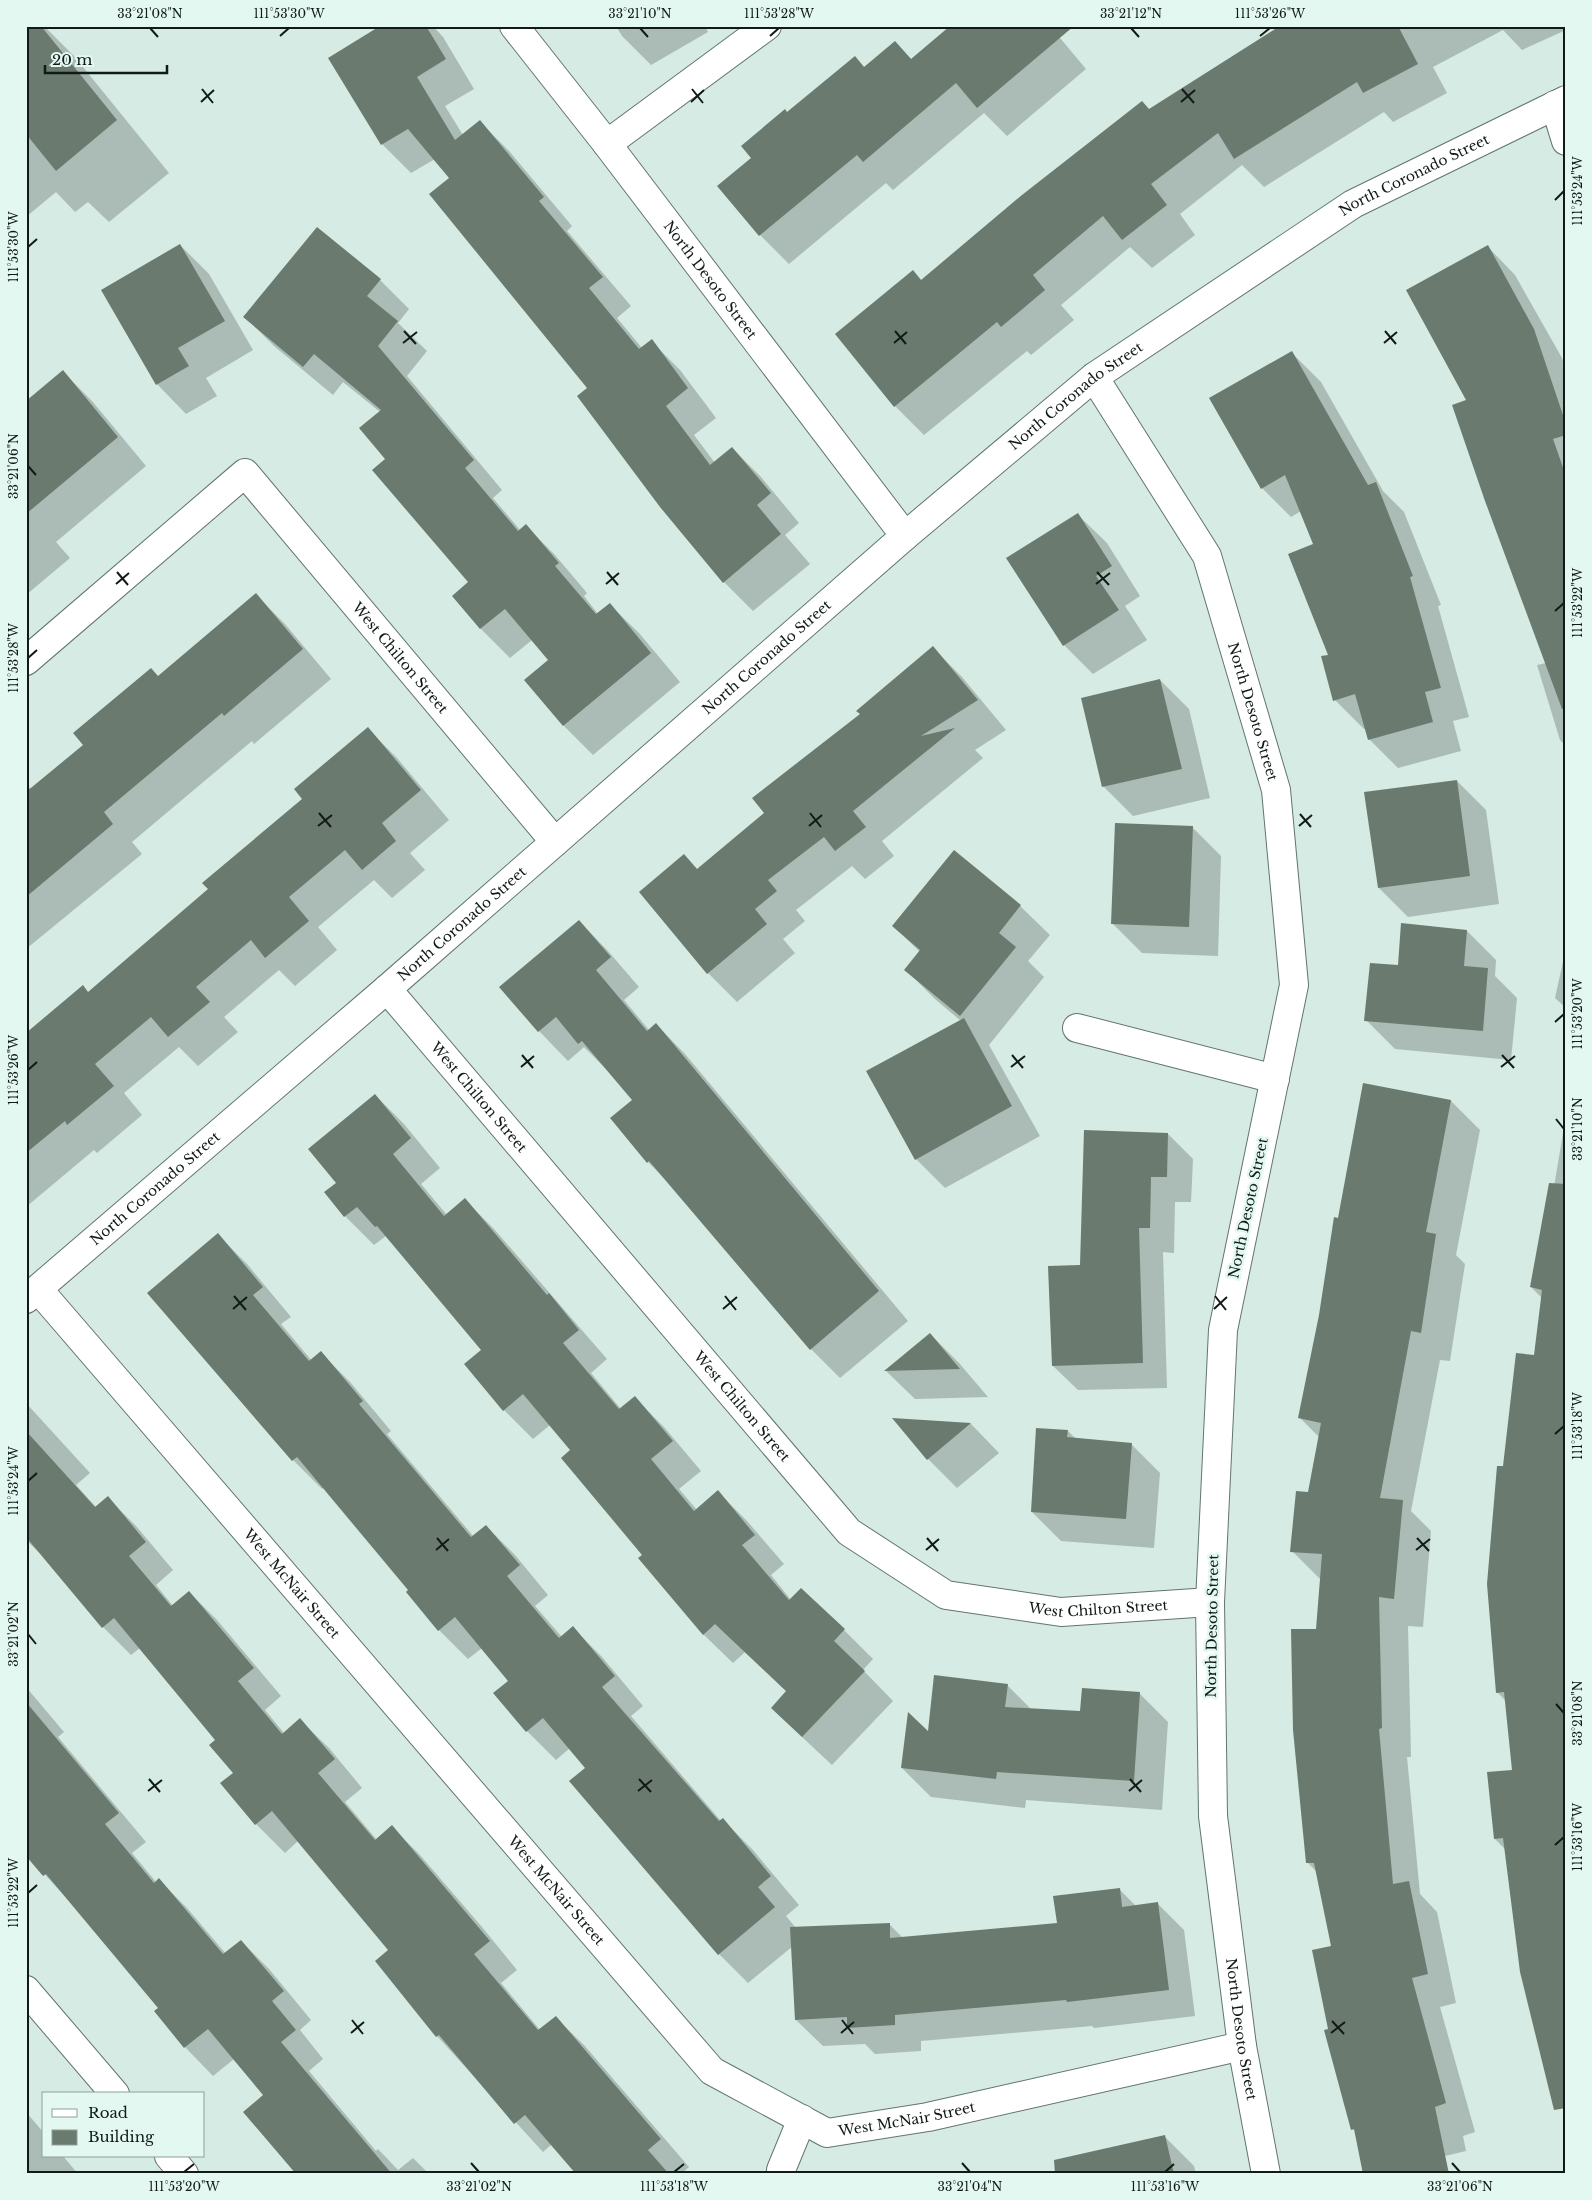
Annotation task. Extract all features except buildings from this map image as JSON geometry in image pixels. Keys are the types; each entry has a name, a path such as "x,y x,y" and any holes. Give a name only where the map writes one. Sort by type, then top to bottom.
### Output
{"street":[{"name":"North Desoto Street","path":"514,26 608,144 905,536"},
{"path":"608,144 767,26"},
{"path":"1560,102 1566,141"},
{"name":"North Coronado Street","path":"32,1294 387,989 905,536 1094,377 1354,204 1560,102"},
{"name":"North Desoto Street","path":"1094,377 1207,556 1276,790 1294,985 1224,1330 1210,1602 1213,1816 1242,2046 1266,2174"},
{"name":"West Chilton Street","path":"26,661 245,473 555,842"},
{"name":"West Chilton Street","path":"387,989 849,1532 946,1595 1061,1612 1210,1602"},
{"path":"1077,1028 1275,1079"},
{"name":"West McNair Street","path":"32,1294 712,2071 827,2132 928,2117 1242,2046"},
{"path":"26,1990 113,2092"},
{"path":"781,2170 802,2119"},
{"path":"171,2158 184,2174"}]}
